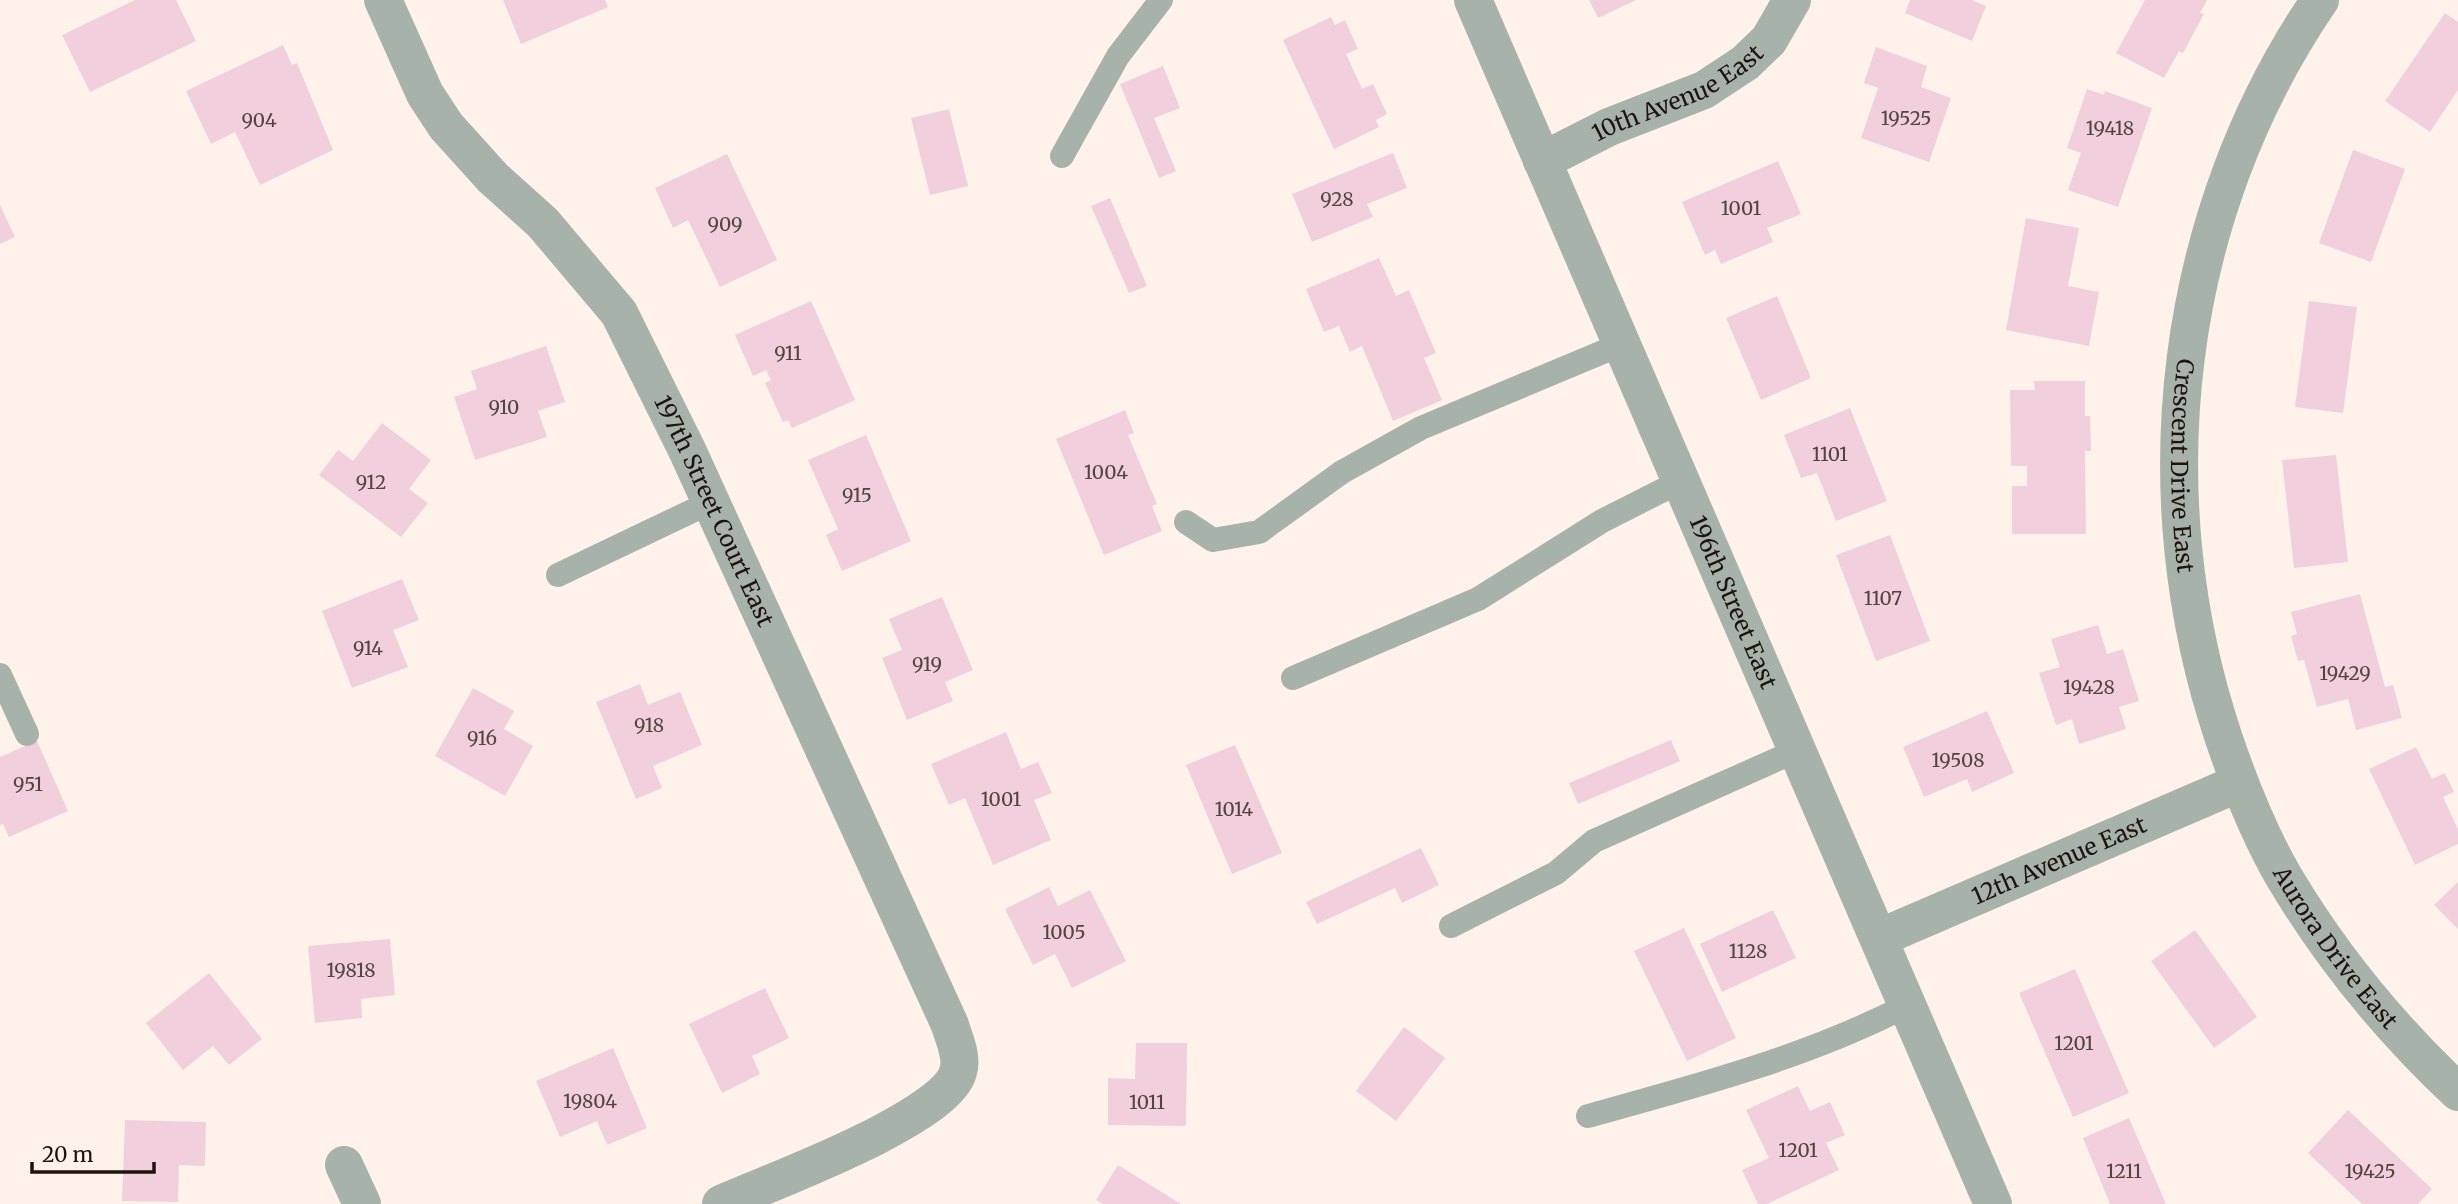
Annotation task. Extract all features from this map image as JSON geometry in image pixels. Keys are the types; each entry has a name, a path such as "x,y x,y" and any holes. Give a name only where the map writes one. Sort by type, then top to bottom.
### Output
{"street":[{"name":"197th Street Court East","path":"383,0 425,94 446,126 493,178 544,223 619,313 711,502 950,1024 960,1059 958,1074 936,1100 896,1127 721,1204"},
{"name":"196th Street East","path":"1473,0 1993,1204"},
{"name":"10th Avenue East","path":"1542,161 1609,127 1704,90 1745,63 1769,40 1792,0"},
{"name":"Crescent Drive East","path":"2239,783 2208,691 2187,596 2178,499 2180,402 2193,306 2217,211 2251,121 2296,35 2320,0"},
{"name":"12th Avenue East","path":"1880,938 2239,783"},
{"name":"Aurora Drive East","path":"2239,783 2283,875 2338,960 2402,1039 2458,1092"},
{"path":"344,1165 362,1204"}],"lane":[{"path":"1062,156 1118,56 1161,0"},
{"path":"1186,522 1213,540 1259,532 1342,472 1421,428 1622,344"},
{"path":"1293,678 1478,599 1602,522 1681,481"},
{"path":"558,575 711,502"},
{"path":"0,675 27,734"},
{"path":"1451,926 1556,873 1594,841 1798,750"},
{"path":"1588,1116 1736,1075 1863,1028 1908,1005"}],"building":[{"path":"135,0 176,0 196,41 90,92 62,35"},
{"path":"503,0 605,0 608,7 521,44"},
{"path":"1589,0 1636,0 1598,18"},
{"path":"1910,0 1972,0 1986,6 1972,41 1905,13"},
{"path":"2145,0 2207,0 2200,13 2204,14 2183,53 2179,51 2164,78 2116,53"},
{"path":"2445,13 2458,22 2458,90 2430,132 2385,101"},
{"path":"1331,17 1335,25 1345,20 1358,49 1346,54 1362,89 1373,84 1387,114 1376,120 1379,127 1334,149 1283,40"},
{"path":"283,45 292,65 297,63 333,150 260,185 235,132 211,144 186,91"},
{"path":"1876,47 1927,66 1921,87 1951,98 1929,162 1861,138 1878,88 1864,83"},
{"path":"1163,66 1180,108 1154,118 1176,171 1159,178 1120,84"},
{"path":"2087,89 2104,95 2105,91 2152,108 2118,207 2068,190 2081,153 2067,148"},
{"path":"949,109 968,186 930,195 911,118"},
{"path":"2353,150 2405,169 2371,262 2319,243"},
{"path":"1393,153 1407,188 1367,204 1373,217 1312,242 1292,194"},
{"path":"727,154 777,260 720,287 688,220 673,228 655,188"},
{"path":"1778,161 1801,214 1767,228 1773,242 1721,264 1715,250 1705,255 1682,202"},
{"path":"1110,198 1147,286 1129,293 1091,206"},
{"path":"0,205 15,237 0,244"},
{"path":"2026,218 2079,228 2068,286 2099,292 2089,346 2006,330"},
{"path":"1379,258 1396,296 1409,290 1436,353 1424,358 1442,400 1393,421 1362,346 1350,352 1339,326 1324,332 1306,289"},
{"path":"1777,296 1811,378 1761,400 1726,318"},
{"path":"811,301 855,400 792,428 788,420 783,422 765,383 771,380 766,370 753,376 735,335"},
{"path":"2309,301 2357,307 2343,413 2295,407"},
{"path":"546,346 565,402 538,411 547,437 475,460 454,397 477,389 471,371"},
{"path":"2034,381 2085,381 2085,416 2090,416 2091,451 2085,451 2086,534 2012,534 2012,486 2027,486 2027,466 2011,466 2010,390 2035,390"},
{"path":"1850,408 1887,501 1836,521 1817,473 1801,478 1784,435"},
{"path":"1125,410 1134,433 1128,435 1157,504 1152,506 1162,531 1104,555 1056,439"},
{"path":"382,423 431,460 409,489 428,503 401,537 319,475 338,450 353,461"},
{"path":"866,435 911,541 842,571 826,535 838,529 808,460"},
{"path":"2336,455 2348,562 2294,568 2282,460"},
{"path":"1890,535 1930,641 1876,661 1836,555"},
{"path":"402,579 419,620 393,630 408,667 352,688 322,611"},
{"path":"2360,594 2385,687 2393,685 2402,718 2356,730 2348,699 2317,707 2304,660 2298,661 2291,636 2297,634 2291,612"},
{"path":"942,597 973,670 945,682 953,701 907,720 882,658 902,650 889,619"},
{"path":"2098,625 2107,654 2123,649 2139,701 2119,707 2126,729 2079,744 2072,719 2056,725 2039,673 2060,667 2051,639"},
{"path":"640,684 648,705 680,692 702,745 653,766 662,788 636,799 596,702"},
{"path":"473,688 514,711 504,729 533,746 505,796 435,756"},
{"path":"1987,711 2014,773 1972,792 1967,779 1924,797 1903,747"},
{"path":"1006,732 1021,769 1038,762 1052,793 1034,800 1051,840 993,865 965,798 949,805 931,764"},
{"path":"1671,740 1680,761 1578,804 1569,783"},
{"path":"37,741 68,811 9,837 3,824 0,825 0,757"},
{"path":"1235,745 1282,853 1232,874 1186,765"},
{"path":"2416,747 2432,779 2445,773 2454,792 2443,797 2458,829 2458,844 2415,865 2369,769"},
{"path":"1421,848 1439,885 1402,903 1395,888 1317,924 1306,902"},
{"path":"2458,882 2458,929 2434,905"},
{"path":"1049,887 1058,906 1090,890 1126,961 1072,988 1055,954 1033,965 1005,909"},
{"path":"1773,910 1796,958 1722,992 1700,944"},
{"path":"1684,928 1736,1038 1687,1061 1634,951"},
{"path":"2195,930 2257,1017 2214,1048 2151,961"},
{"path":"390,939 395,995 361,999 362,1018 315,1023 308,946"},
{"path":"2075,969 2129,1093 2073,1117 2019,993"},
{"path":"209,973 262,1039 229,1065 213,1046 183,1070 146,1023"},
{"path":"765,988 789,1038 752,1056 760,1074 722,1093 689,1024"},
{"path":"1404,1027 1445,1058 1396,1121 1356,1091"},
{"path":"1136,1043 1187,1043 1186,1126 1108,1125 1108,1078 1135,1079"},
{"path":"613,1048 647,1128 607,1145 597,1121 560,1137 536,1081"},
{"path":"1798,1086 1810,1111 1830,1102 1845,1135 1826,1143 1839,1170 1767,1204 1758,1204 1742,1170 1769,1158 1746,1110"},
{"path":"2348,1110 2432,1189 2418,1204 2362,1204 2308,1153"},
{"path":"2129,1118 2166,1204 2110,1204 2083,1138"},
{"path":"125,1120 206,1122 205,1166 179,1165 178,1202 122,1201"},
{"path":"1118,1165 1181,1204 1103,1204 1096,1200"}]}
